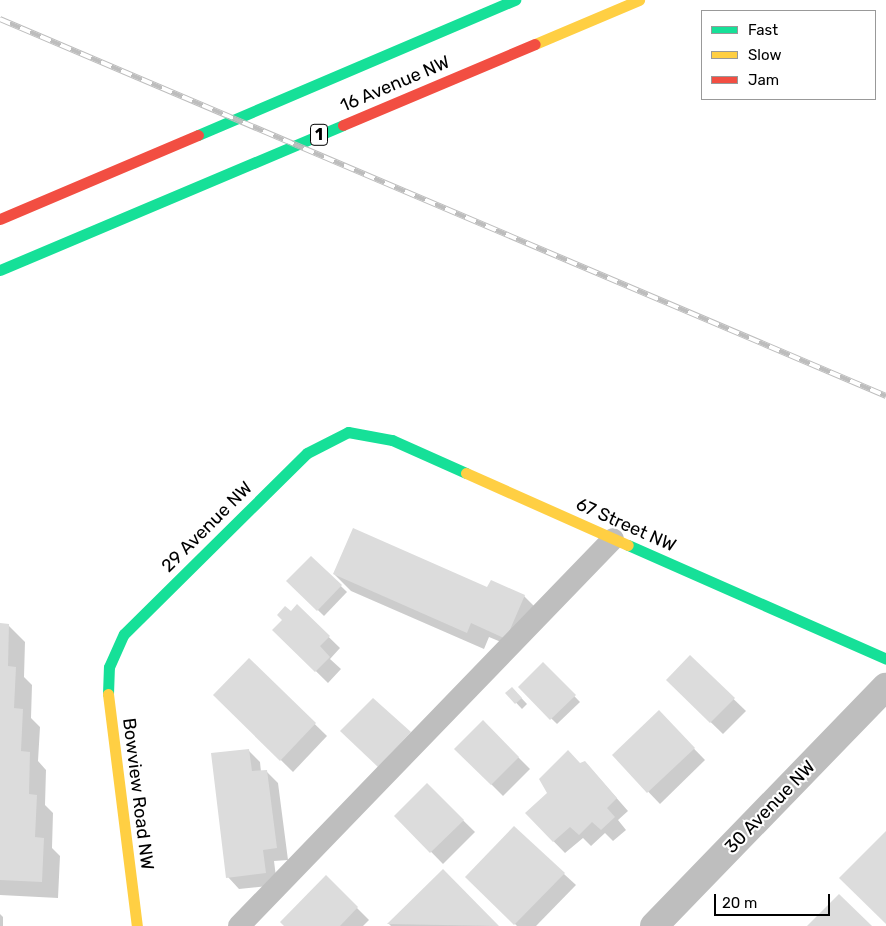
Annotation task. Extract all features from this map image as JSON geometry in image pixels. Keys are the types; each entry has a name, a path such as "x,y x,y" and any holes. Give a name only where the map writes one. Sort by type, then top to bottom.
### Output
{"main road":[{"name":"16 Avenue NW","path":"0,219 515,0"},
{"name":"16 Avenue NW","path":"0,270 639,0"},
{"name":"67 Street NW","path":"348,432 392,440 886,659"},
{"name":"29 Avenue NW","path":"109,667 124,634 307,453 348,432"},
{"name":"Bowview Road NW","path":"109,667 108,698 138,926"}],"street":[{"name":"30 Avenue NW","path":"654,926 886,687"}],"lane":[{"path":"238,926 613,539"}],"building":[{"path":"353,528 487,587 491,580 525,595 506,639 471,623 467,633 333,574"},
{"path":"311,556 342,585 317,611 286,581"},
{"path":"297,604 330,636 320,646 330,657 315,672 272,630 282,620 277,615 285,606 291,611"},
{"path":"0,623 9,624 8,666 16,667 14,708 23,709 21,751 30,752 29,794 37,795 35,837 44,838 42,882 0,880"},
{"path":"690,655 735,698 710,723 666,680"},
{"path":"249,658 316,723 280,761 213,695"},
{"path":"543,662 576,695 550,720 518,687"},
{"path":"512,687 522,698 515,704 505,693"},
{"path":"373,698 411,732 378,767 340,731"},
{"path":"659,710 695,748 647,793 612,755"},
{"path":"483,720 519,757 491,785 454,749"},
{"path":"249,749 252,771 267,770 277,848 263,850 266,873 226,878 211,753"},
{"path":"568,750 580,763 585,761 617,798 607,808 615,817 601,830 592,822 579,835 570,827 553,842 525,813 547,793 539,779"},
{"path":"427,783 464,820 430,853 394,816"},
{"path":"514,826 565,873 514,925 465,877"},
{"path":"886,831 886,924 839,878"},
{"path":"443,869 499,926 387,924"},
{"path":"326,875 358,907 340,926 284,926 280,922"},
{"path":"839,894 872,926 807,926"}],"railway":[{"path":"0,19 886,396"}],"traffic: fast":[{"path":"198,135 515,0"},
{"path":"0,270 343,125"},
{"path":"108,694 109,667 124,634 307,453 348,432 392,440 466,473"},
{"path":"628,545 886,659"}],"traffic: slow":[{"path":"535,44 639,0"},
{"path":"466,473 628,545"},
{"path":"108,694 137,926"}],"traffic: jam":[{"path":"343,125 535,44"},
{"path":"0,219 198,135"}]}
